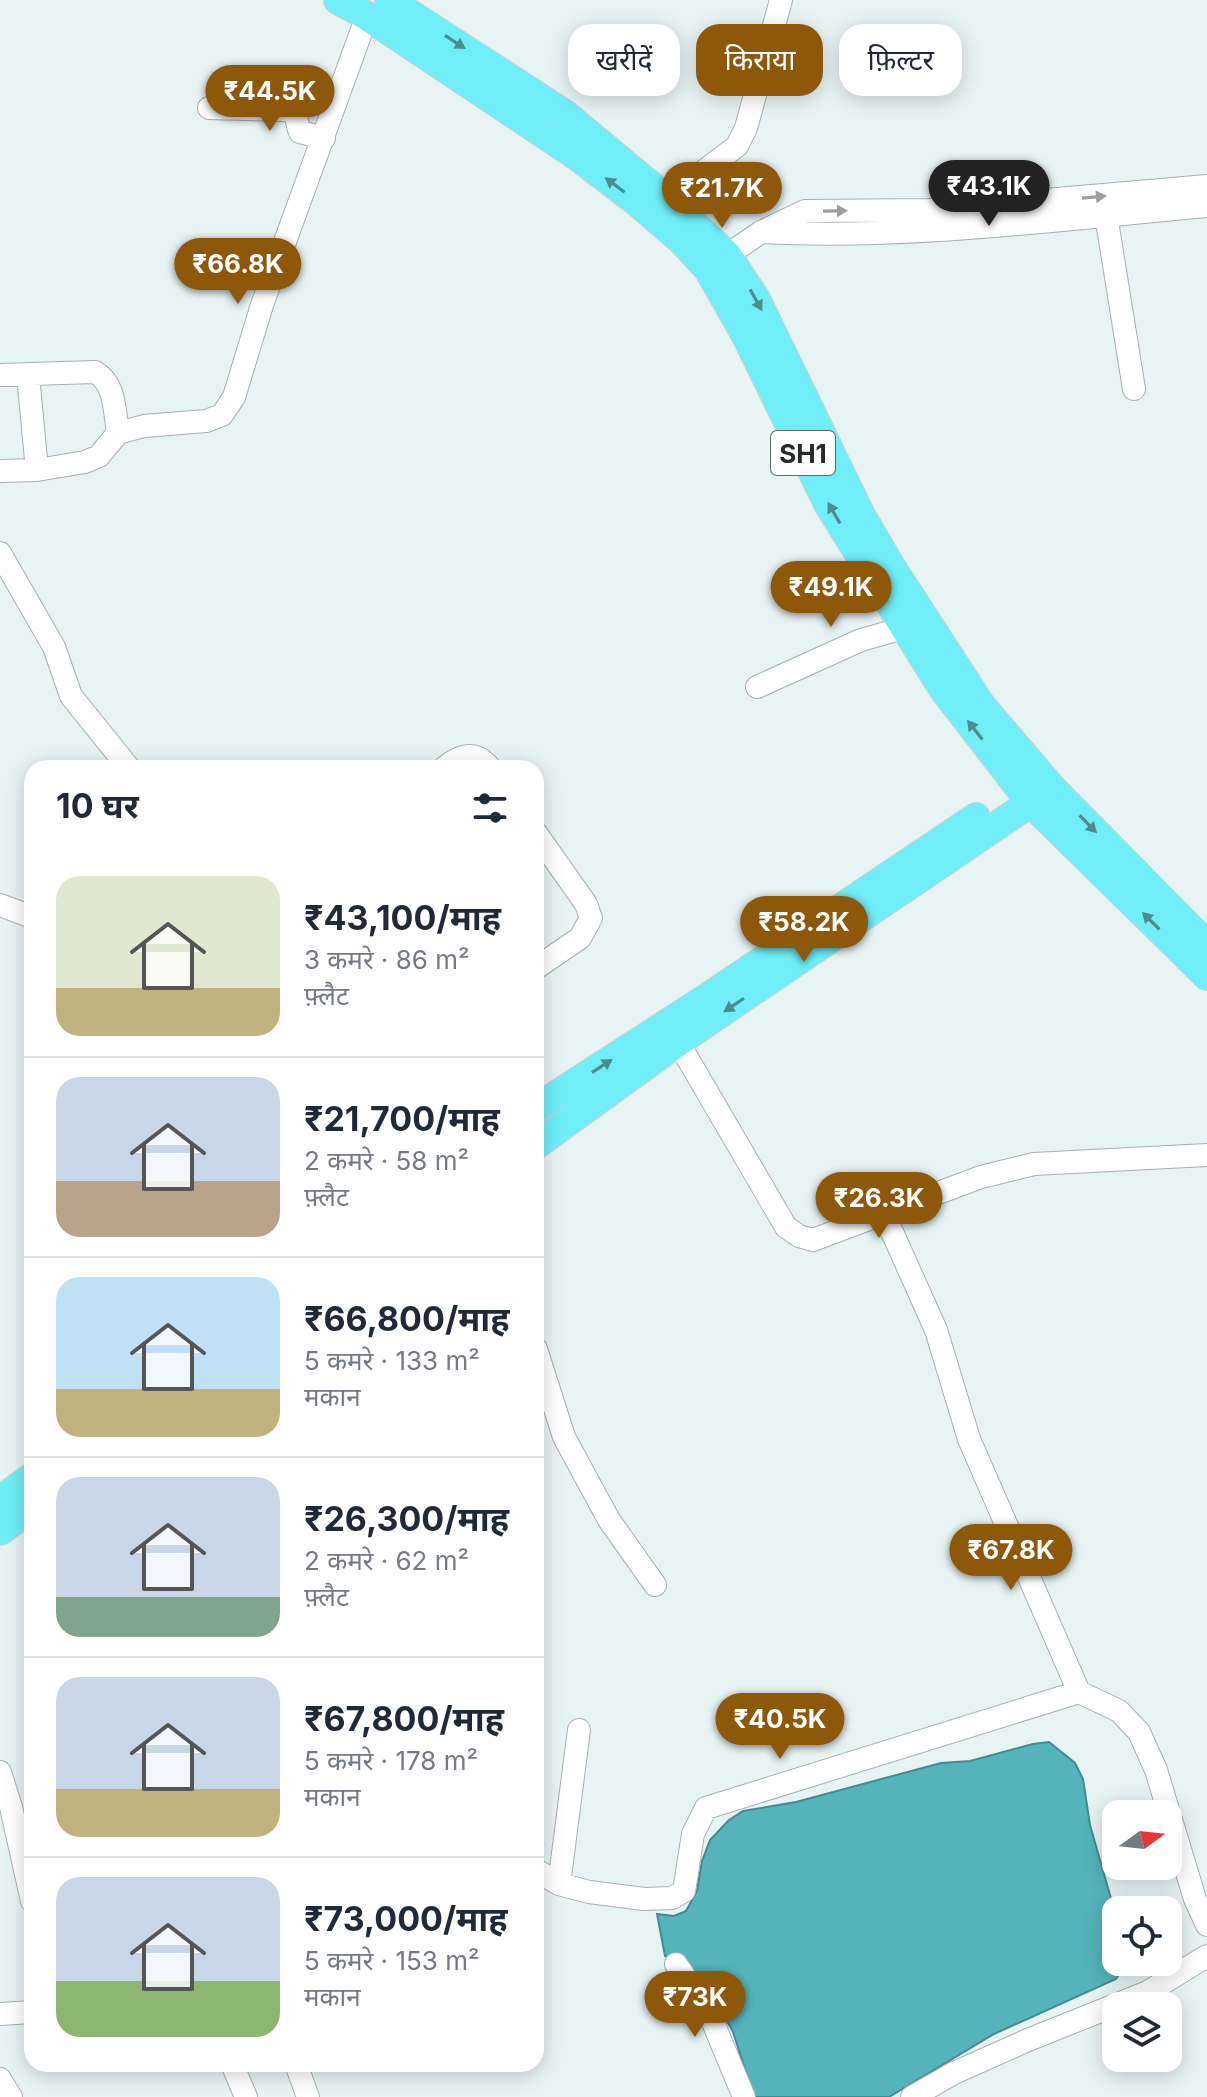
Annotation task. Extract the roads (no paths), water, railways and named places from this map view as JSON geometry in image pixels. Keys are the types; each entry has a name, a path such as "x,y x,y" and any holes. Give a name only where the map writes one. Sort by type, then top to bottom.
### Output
{"main road":[{"name":"SH1","path":"338,0 378,8 565,114 667,199 718,262 756,299 915,625 981,705 1036,788 1207,976"},
{"name":"SH1","path":"378,8 638,203 683,242 718,262"},
{"name":"SH1","path":"1036,788 1207,945"},
{"path":"544,1139 1036,788"},
{"path":"544,1103 1036,788"},
{"path":"0,1500 24,1483"},
{"path":"0,1531 24,1514"}],"street":[{"path":"667,199 737,146 750,114 781,0"},
{"path":"0,471 37,470 85,462 99,456 118,433 144,426 206,421 222,415 234,397 262,305 324,138 378,8"},
{"path":"209,108 287,110 298,117 300,132 324,138"},
{"path":"718,262 761,232 805,211 930,210 1207,186"},
{"path":"761,232 806,234 990,226 1207,206"},
{"path":"1106,215 1134,389"},
{"path":"0,375 95,372 106,378 110,385 118,433"},
{"path":"28,375 37,470"},
{"path":"0,553 54,647 71,696 123,760"},
{"path":"757,687 861,640 915,625"},
{"path":"454,760 472,754 483,760"},
{"path":"544,844 586,904 591,918 580,938 544,963"},
{"path":"0,905 24,914"},
{"path":"678,1042 786,1227 799,1236 813,1240 981,1177 1034,1164 1207,1155"},
{"path":"884,1214 936,1330 969,1439 1079,1692 1119,1711 1139,1732 1156,1770 1195,1899 1207,1925"},
{"path":"544,1374 564,1437 609,1520 655,1585"},
{"path":"544,1875 559,1884 589,1892 644,1899 672,1898 684,1891 693,1834 706,1808 1079,1692"},
{"path":"559,1884 579,1730"},
{"path":"0,1772 22,1805"},
{"path":"912,2097 954,2073 1015,2045 1148,1992 1207,1956"},
{"path":"676,1964 707,2008 744,2097"},
{"path":"0,2014 24,2012"},
{"path":"235,2072 246,2097"},
{"path":"299,2072 308,2097"},
{"path":"0,2079 11,2097"}],"water":[{"path":"1049,1742 1075,1763 1083,1779 1090,1825 1102,1867 1102,1880 1106,1880 1110,1896 1102,1896 1102,1976 1118,1976 1116,1979 994,2034 889,2097 754,2097 733,2032 721,2010 681,1962 665,1956 657,1914 674,1916 686,1911 697,1891 702,1861 710,1840 729,1820 743,1811 796,1802 941,1763 970,1761"}]}
